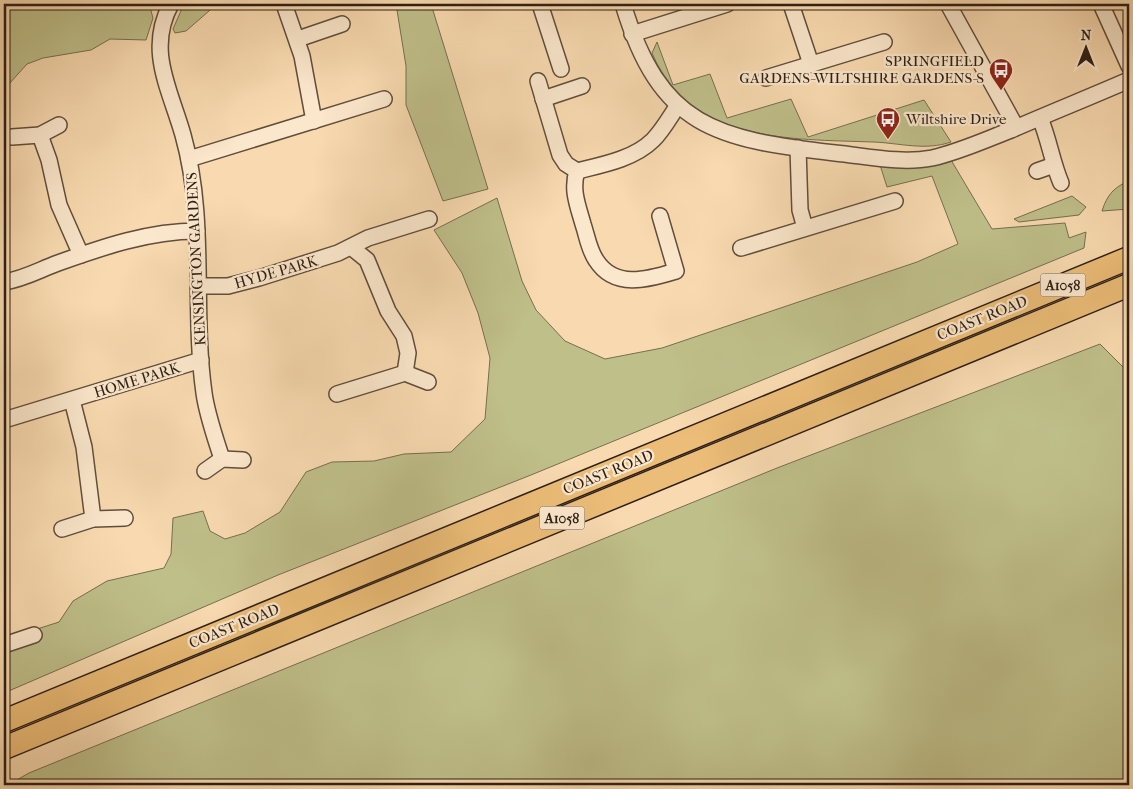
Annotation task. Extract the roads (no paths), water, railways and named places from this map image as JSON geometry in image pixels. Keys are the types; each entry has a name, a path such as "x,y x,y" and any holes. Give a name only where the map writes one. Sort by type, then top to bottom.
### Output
{"highway":[{"path":"996,312 1129,249"},
{"name":"COAST ROAD","path":"4,721 1129,258"},
{"name":"COAST ROAD","path":"4,748 1126,286"}],"street":[{"name":"KENSINGTON GARDENS","path":"171,4 160,30 159,51 189,159 197,230 201,360 205,402 222,459"},
{"path":"284,4 298,39 314,121"},
{"path":"540,4 561,69"},
{"path":"623,4 632,34 655,78 678,106 703,123 727,134 754,142 881,158 922,159 952,153 1129,80"},
{"path":"632,34 727,4"},
{"path":"790,4 810,64"},
{"path":"948,4 1016,127"},
{"path":"1101,4 1129,66"},
{"path":"298,39 342,24"},
{"path":"766,78 884,42"},
{"path":"538,82 562,159 577,171"},
{"path":"543,99 582,86"},
{"path":"189,159 384,99"},
{"path":"577,171 627,156 646,146 661,130 678,106"},
{"path":"1040,118 1051,146 1054,165 1061,183"},
{"path":"12,137 40,135 59,125"},
{"path":"40,135 51,165 59,205 81,255"},
{"path":"798,148 800,210 805,228"},
{"path":"1037,171 1054,165"},
{"path":"577,171 574,183 575,197 592,252 599,264 610,273 636,281 676,271 660,216"},
{"path":"741,248 894,201"},
{"name":"HYDE PARK","path":"200,286 239,284 338,253 368,238 429,219"},
{"path":"4,282 22,279 81,255 159,232 197,230"},
{"path":"350,247 368,260 388,311 404,336 408,353 405,373"},
{"name":"HOME PARK","path":"4,420 201,360"},
{"path":"337,394 405,373 428,382"},
{"path":"72,400 84,447 93,519"},
{"path":"205,471 222,459 243,460"},
{"path":"62,529 93,519 125,518"},
{"path":"4,644 34,635"}],"place":[{"name":"SPRINGFIELD GARDENS-WILTSHIRE GARDENS-S","path":"1001,91"},
{"name":"Wiltshire Drive","path":"888,140"}]}
